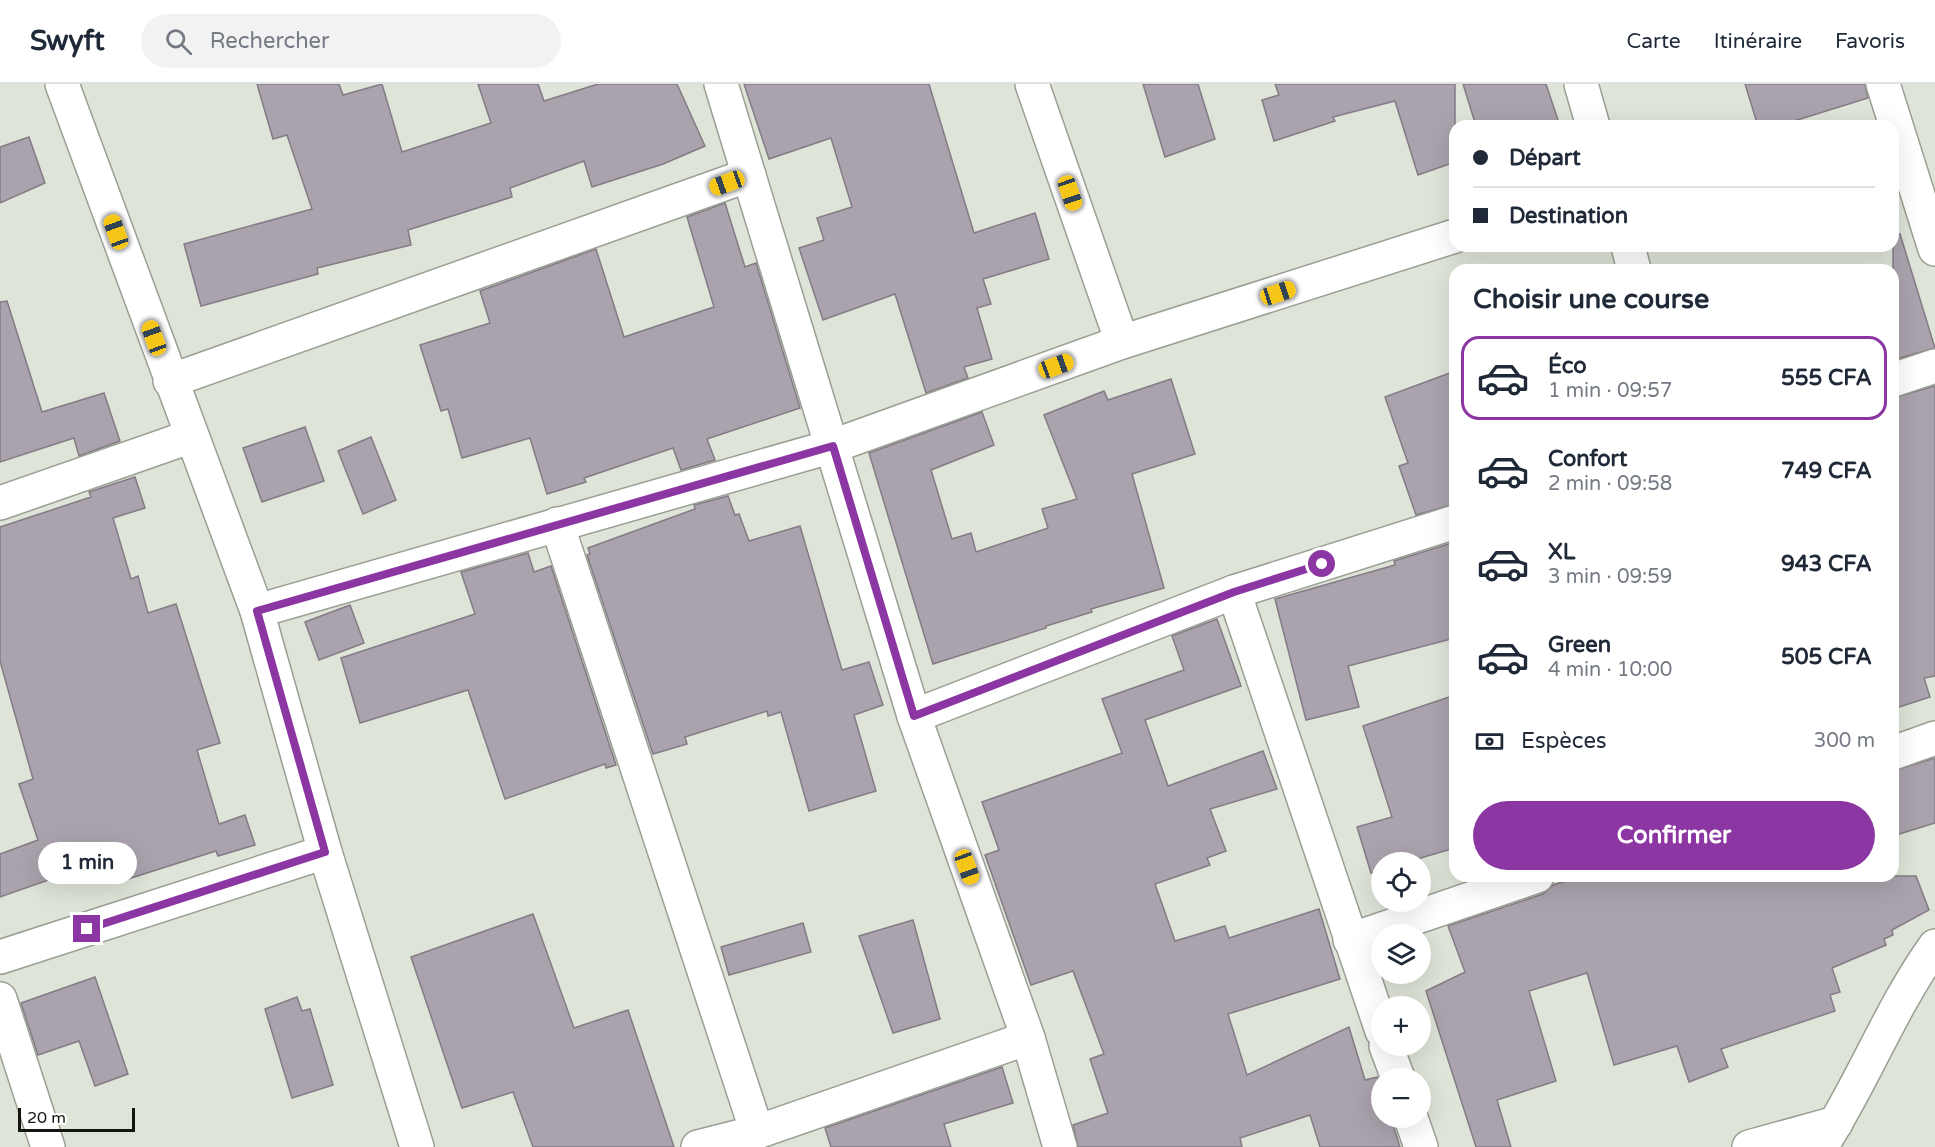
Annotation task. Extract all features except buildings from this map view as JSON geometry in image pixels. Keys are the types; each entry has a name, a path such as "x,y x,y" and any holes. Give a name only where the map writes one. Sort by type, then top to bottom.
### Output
{"street":[{"path":"62,84 257,611 325,852 417,1147"},
{"path":"721,84 914,716 1028,1038 1060,1147"},
{"path":"1581,84 1591,120"},
{"path":"1883,84 1894,120"},
{"path":"1036,85 1122,342"},
{"path":"1899,135 1935,249"},
{"path":"170,381 749,175"},
{"path":"257,611 833,446 1122,342 1449,238"},
{"path":"1899,378 1935,366"},
{"path":"0,503 192,436"},
{"path":"557,524 757,1132"},
{"path":"914,716 1234,592 1449,524"},
{"path":"1234,592 1371,1000"},
{"path":"1899,751 1935,738"},
{"path":"0,957 325,852"},
{"path":"1350,940 1519,882"},
{"path":"1749,1147 1829,1135 1924,980 1935,946"},
{"path":"0,999 48,1147"},
{"path":"698,1147 757,1132 1028,1038"},
{"path":"1414,1128 1421,1147"}],"route":[{"path":"87,929 325,852 257,611 833,446 914,716 1234,592 1322,564"}]}
